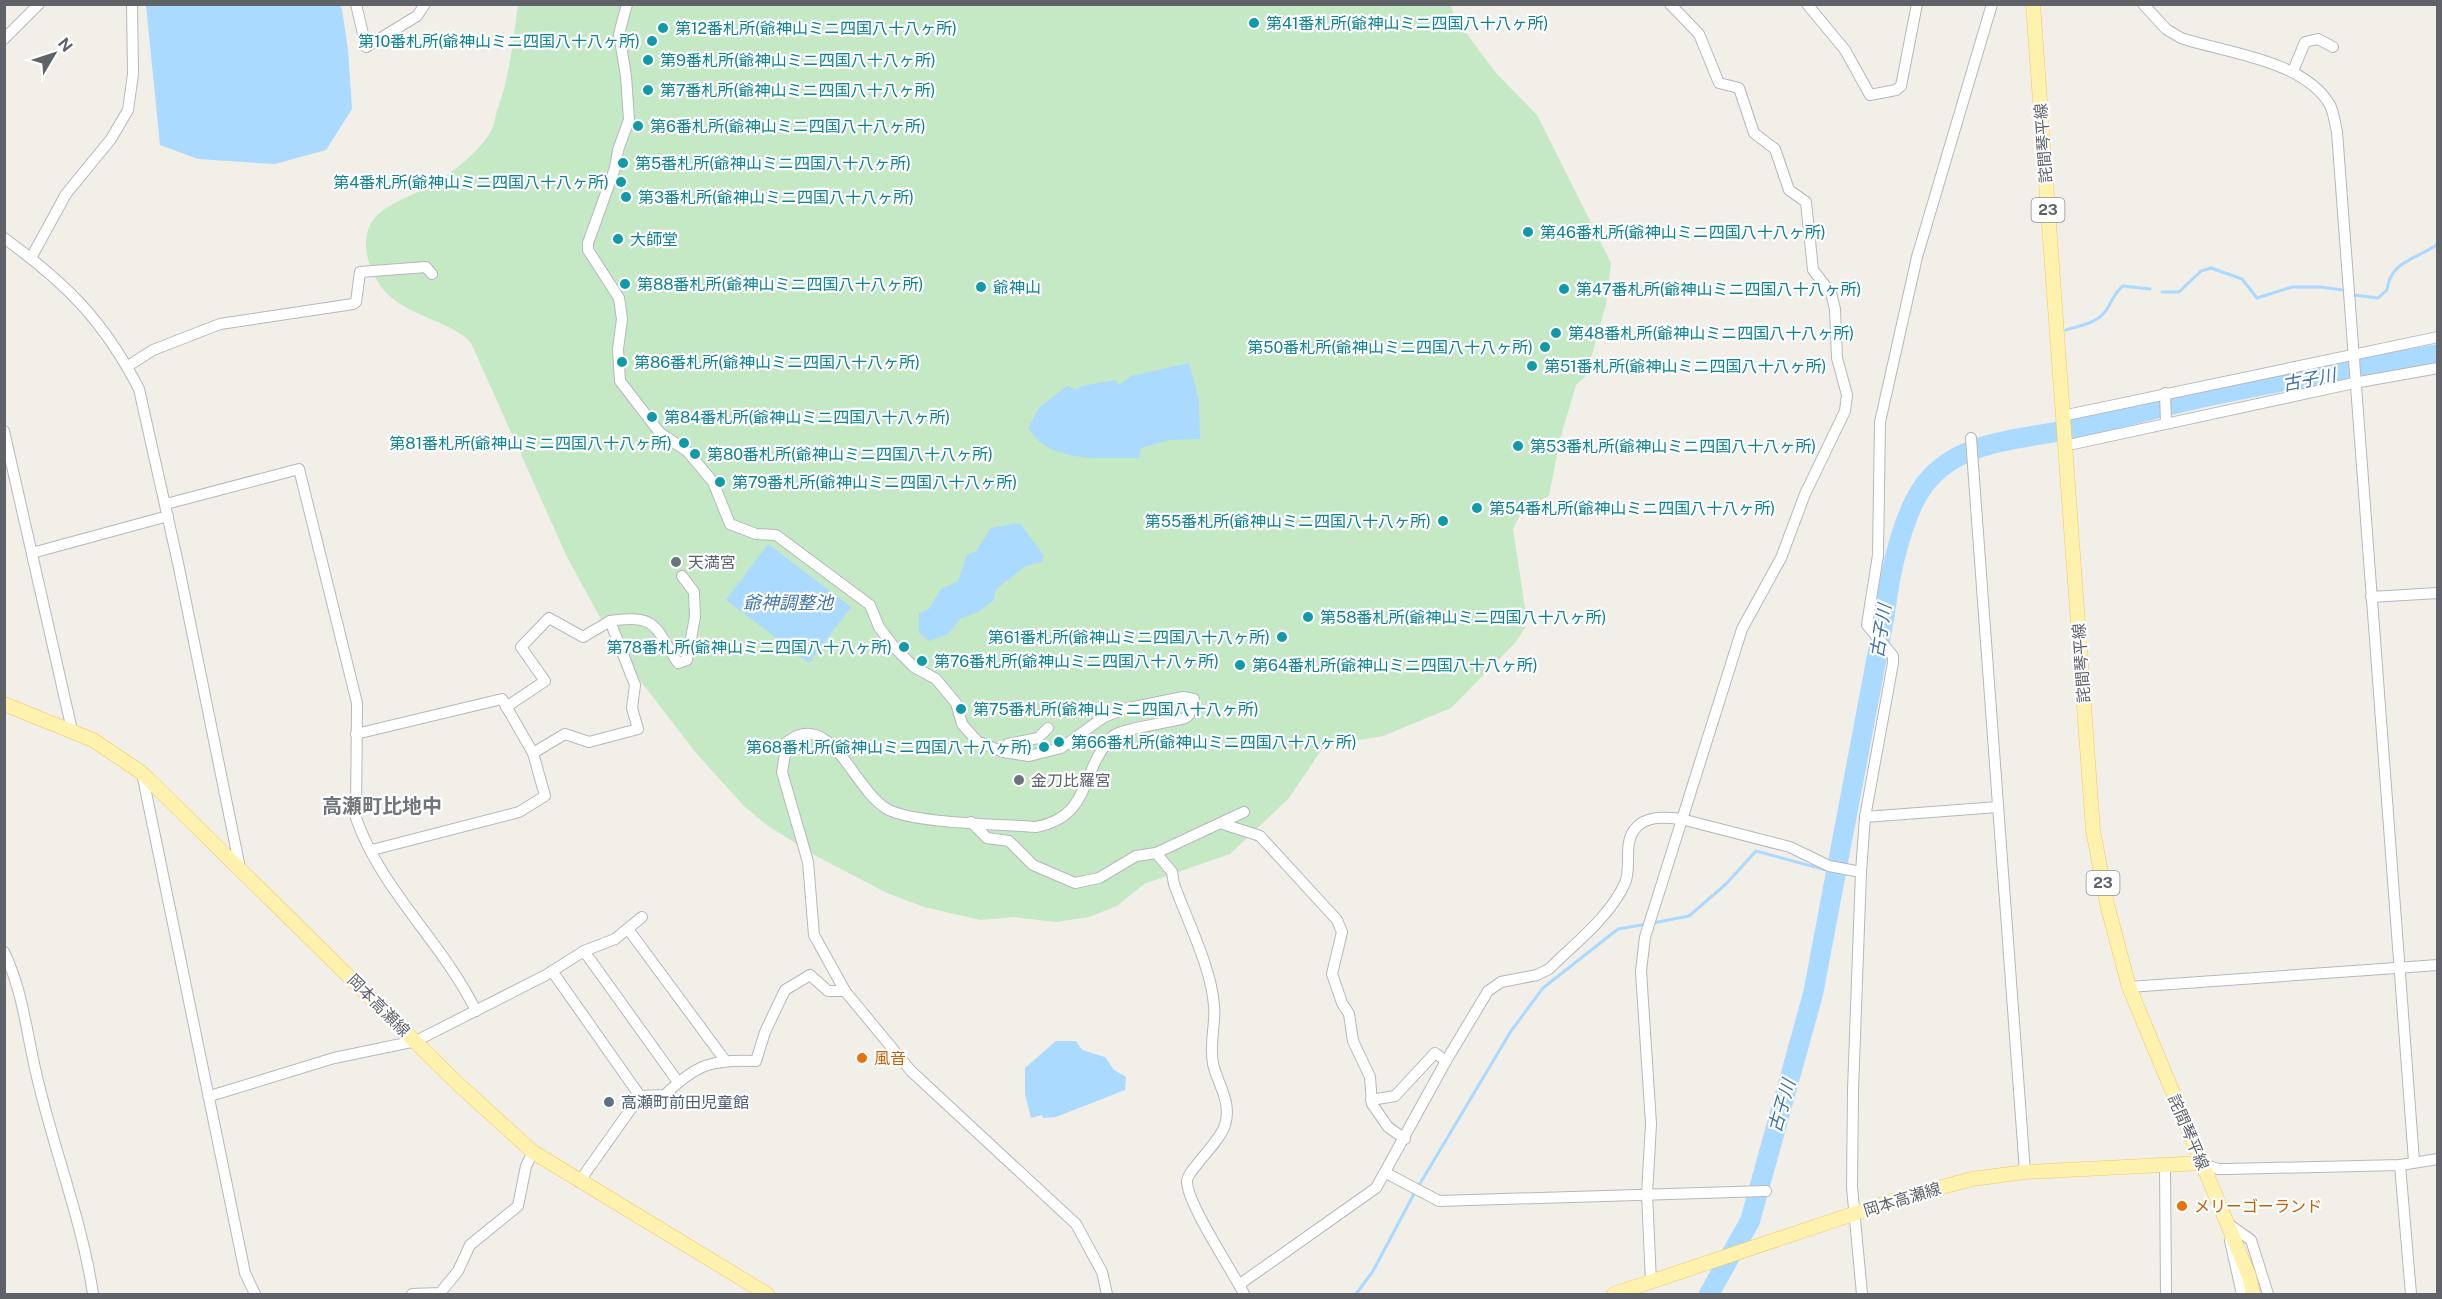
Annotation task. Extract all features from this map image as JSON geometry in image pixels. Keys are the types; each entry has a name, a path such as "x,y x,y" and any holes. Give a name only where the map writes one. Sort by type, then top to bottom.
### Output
{"main road":[{"name":"詫間琴平線","path":"2033,4 2093,830 2107,904 2129,987 2249,1276 2253,1294"},
{"name":"岡本高瀬線","path":"4,704 93,740 142,773 456,1082 533,1152 767,1294"},
{"name":"岡本高瀬線","path":"1614,1294 1854,1213 1939,1187 2025,1172 2202,1163"}],"street":[{"path":"4,39 39,4"},
{"path":"31,258 66,194 111,139 128,110 133,74 132,4"},
{"path":"356,4 366,47 417,16 425,4"},
{"path":"627,4 619,34 626,76 628,120 618,150 615,168 588,243 588,250 619,298 622,319 618,349 620,381 660,433 687,451 713,482 730,524 756,534 776,535 870,605 879,627 894,647 914,667 936,679 956,704 962,724 977,741 1007,752 1029,756 1061,748 1104,717 1124,709 1183,697 1194,699 1185,718 1115,734 1096,759 1077,805 1055,823 1036,827 913,817 889,810 872,798 831,741 813,732 794,736 787,742 782,772 808,862 814,935 845,991 911,1071 1076,1224 1102,1272 1107,1294"},
{"path":"1651,1282 1647,1194 1651,1124 1641,971 1645,936 1742,629 1781,558 1805,494 1845,411 1847,395 1837,358 1836,309 1831,293 1813,270 1806,202 1789,190 1775,148 1754,133 1744,95 1739,88 1719,83 1699,34 1670,4"},
{"path":"1808,4 1845,50 1870,95 1896,90 1901,86 1917,4"},
{"path":"1862,1294 1854,1213 1852,1090 1856,871 1893,663 1888,649 1867,625 1878,555 1880,422 1917,257 1992,4"},
{"path":"2144,4 2166,29 2181,38 2293,71 2309,83 2331,107 2337,132 2397,967 2414,1161"},
{"path":"2293,71 2305,42 2318,39 2333,47"},
{"path":"4,238 60,280 103,327 140,389 166,504 240,868"},
{"path":"128,366 153,350 220,324 353,304 356,302 360,272 426,267 432,274"},
{"path":"2062,416 2438,337"},
{"path":"2064,446 2354,383 2438,368"},
{"path":"2165,393 2166,423"},
{"path":"4,432 72,730"},
{"path":"1971,438 2025,1172"},
{"path":"166,504 299,469 357,703 356,818 372,850 409,911 462,983 476,1011"},
{"path":"32,553 168,516"},
{"path":"506,707 544,681 521,647 549,618 583,637 610,621 636,617 661,632 678,663 687,660 695,617 694,592 682,576"},
{"path":"2371,597 2438,593"},
{"path":"533,753 565,734 589,742 638,729 632,708 635,685 610,621"},
{"path":"356,734 502,699 533,753 545,796 519,812 372,850"},
{"path":"1007,752 1008,744 1038,738 1048,728"},
{"path":"142,773 245,1273 255,1294"},
{"path":"1865,817 1998,807"},
{"path":"971,822 987,838 1009,841 1033,865 1075,883 1099,878 1136,856 1156,853 1223,824 1244,812"},
{"path":"1156,853 1172,872 1174,884 1208,978 1214,1006 1210,1041 1214,1066 1227,1109 1225,1126 1211,1151 1189,1174 1187,1181 1192,1199 1240,1291 1376,1188 1446,1061 1488,991 1501,982 1537,975 1549,969 1612,905 1626,880 1628,844 1635,829 1645,821 1662,817 1681,819 1790,848 1828,866 1856,871"},
{"path":"1223,824 1260,836 1336,920 1342,932 1332,974 1341,1003 1348,1014 1353,1041 1370,1077 1371,1100 1388,1127 1405,1139"},
{"path":"210,1096 334,1058 416,1041 552,971 584,951 615,939 642,917"},
{"path":"628,929 724,1059"},
{"path":"584,951 678,1082"},
{"path":"4,952 13,971 38,1082 75,1207 93,1294"},
{"path":"2129,987 2438,964"},
{"path":"552,971 640,1096"},
{"path":"640,1096 665,1095 686,1074 724,1059 756,1061 765,1032 785,990 810,975 828,991 845,991"},
{"path":"1371,1100 1395,1096 1435,1053 1446,1061"},
{"path":"579,1182 640,1096"},
{"path":"412,1294 440,1294 458,1270 470,1245 519,1206 526,1166 533,1152"},
{"path":"2202,1163 2218,1169 2400,1165 2438,1159"},
{"path":"2164,1165 2166,1294"},
{"path":"2400,1165 2410,1294"},
{"path":"1386,1173 1439,1201 1766,1191"},
{"path":"2227,1223 2242,1294"},
{"path":"2227,1223 2250,1240 2268,1294"}],"green space":[{"name":"爺神山","path":"1450,4 1455,18 1496,73 1537,115 1611,263 1606,304 1586,376 1576,385 1560,439 1549,496 1523,508 1513,529 1526,615 1525,628 1514,644 1451,708 1383,736 1324,746 1289,798 1230,854 1144,884 1117,906 1089,917 1056,922 1014,917 981,920 924,907 887,893 818,857 768,826 744,806 696,753 639,679 607,630 567,557 471,343 453,329 403,306 392,298 377,280 368,260 366,239 373,220 387,208 449,174 472,155 490,133 508,71 518,5"}],"water":[{"path":"146,5 339,5 342,9 348,50 352,109 326,150 275,164 198,159 160,145"},
{"path":"1189,363 1199,400 1200,439 1168,440 1141,448 1139,458 1094,458 1063,453 1050,448 1038,440 1028,428 1039,408 1067,386 1076,390 1082,386 1116,380 1119,385 1131,376"},
{"path":"1020,523 1044,556 1042,562 1026,566 996,589 994,600 978,612 960,619 948,634 929,641 919,633 919,613 929,609 941,589 958,581 967,555 976,551 991,528"},
{"name":"爺神調整池","path":"768,544 851,607 809,663 726,600"},
{"path":"1056,1041 1076,1041 1082,1050 1105,1057 1114,1070 1126,1077 1125,1090 1056,1117 1043,1118 1042,1115 1031,1118 1025,1094 1025,1068"}],"waterway":[{"path":"2354,295 2378,298 2387,290 2389,280 2399,267 2438,244"},
{"path":"2162,292 2179,292 2201,271 2211,268 2242,279 2257,298 2292,287 2343,290"},
{"path":"2066,330 2099,317 2106,311 2123,286 2150,289"},
{"name":"古子川","path":"1709,1294 1750,1221 1813,994 1894,562 1912,506 1930,478 1961,455 1999,442 2077,428 2240,390 2438,354"},
{"path":"1653,923 1689,916 1726,884 1756,851 1837,873"},
{"path":"1418,1187 1511,1031 1543,988 1618,929 1647,924"},
{"path":"1356,1294 1373,1271 1415,1192"}],"place":[{"name":"第41番札所(爺神山ミニ四国八十八ヶ所)","path":"1254,23"},
{"name":"第12番札所(爺神山ミニ四国八十八ヶ所)","path":"663,28"},
{"name":"第10番札所(爺神山ミニ四国八十八ヶ所)","path":"652,41"},
{"name":"第9番札所(爺神山ミニ四国八十八ヶ所)","path":"648,60"},
{"name":"第7番札所(爺神山ミニ四国八十八ヶ所)","path":"648,90"},
{"name":"第6番札所(爺神山ミニ四国八十八ヶ所)","path":"638,126"},
{"name":"第5番札所(爺神山ミニ四国八十八ヶ所)","path":"623,163"},
{"name":"第4番札所(爺神山ミニ四国八十八ヶ所)","path":"621,182"},
{"name":"第3番札所(爺神山ミニ四国八十八ヶ所)","path":"626,197"},
{"name":"第46番札所(爺神山ミニ四国八十八ヶ所)","path":"1528,232"},
{"name":"大師堂","path":"618,239"},
{"name":"第88番札所(爺神山ミニ四国八十八ヶ所)","path":"625,284"},
{"name":"爺神山","path":"981,287"},
{"name":"第47番札所(爺神山ミニ四国八十八ヶ所)","path":"1564,289"},
{"name":"第48番札所(爺神山ミニ四国八十八ヶ所)","path":"1556,333"},
{"name":"第50番札所(爺神山ミニ四国八十八ヶ所)","path":"1545,347"},
{"name":"第86番札所(爺神山ミニ四国八十八ヶ所)","path":"622,362"},
{"name":"第51番札所(爺神山ミニ四国八十八ヶ所)","path":"1532,366"},
{"name":"第84番札所(爺神山ミニ四国八十八ヶ所)","path":"652,417"},
{"name":"第81番札所(爺神山ミニ四国八十八ヶ所)","path":"684,443"},
{"name":"第53番札所(爺神山ミニ四国八十八ヶ所)","path":"1518,446"},
{"name":"第80番札所(爺神山ミニ四国八十八ヶ所)","path":"695,454"},
{"name":"第79番札所(爺神山ミニ四国八十八ヶ所)","path":"720,482"},
{"name":"第54番札所(爺神山ミニ四国八十八ヶ所)","path":"1477,508"},
{"name":"第55番札所(爺神山ミニ四国八十八ヶ所)","path":"1443,521"},
{"name":"天満宮","path":"676,562"},
{"name":"第58番札所(爺神山ミニ四国八十八ヶ所)","path":"1308,617"},
{"name":"第61番札所(爺神山ミニ四国八十八ヶ所)","path":"1282,637"},
{"name":"第78番札所(爺神山ミニ四国八十八ヶ所)","path":"904,647"},
{"name":"第76番札所(爺神山ミニ四国八十八ヶ所)","path":"922,661"},
{"name":"第64番札所(爺神山ミニ四国八十八ヶ所)","path":"1240,665"},
{"name":"第75番札所(爺神山ミニ四国八十八ヶ所)","path":"961,709"},
{"name":"第66番札所(爺神山ミニ四国八十八ヶ所)","path":"1059,742"},
{"name":"第68番札所(爺神山ミニ四国八十八ヶ所)","path":"1044,747"},
{"name":"金刀比羅宮","path":"1019,780"},
{"name":"風音","path":"862,1058"},
{"name":"高瀬町前田児童館","path":"609,1102"},
{"name":"メリーゴーランド","path":"2182,1206"}],"district":[{"name":"高瀬町比地中","path":"382,806"}]}
